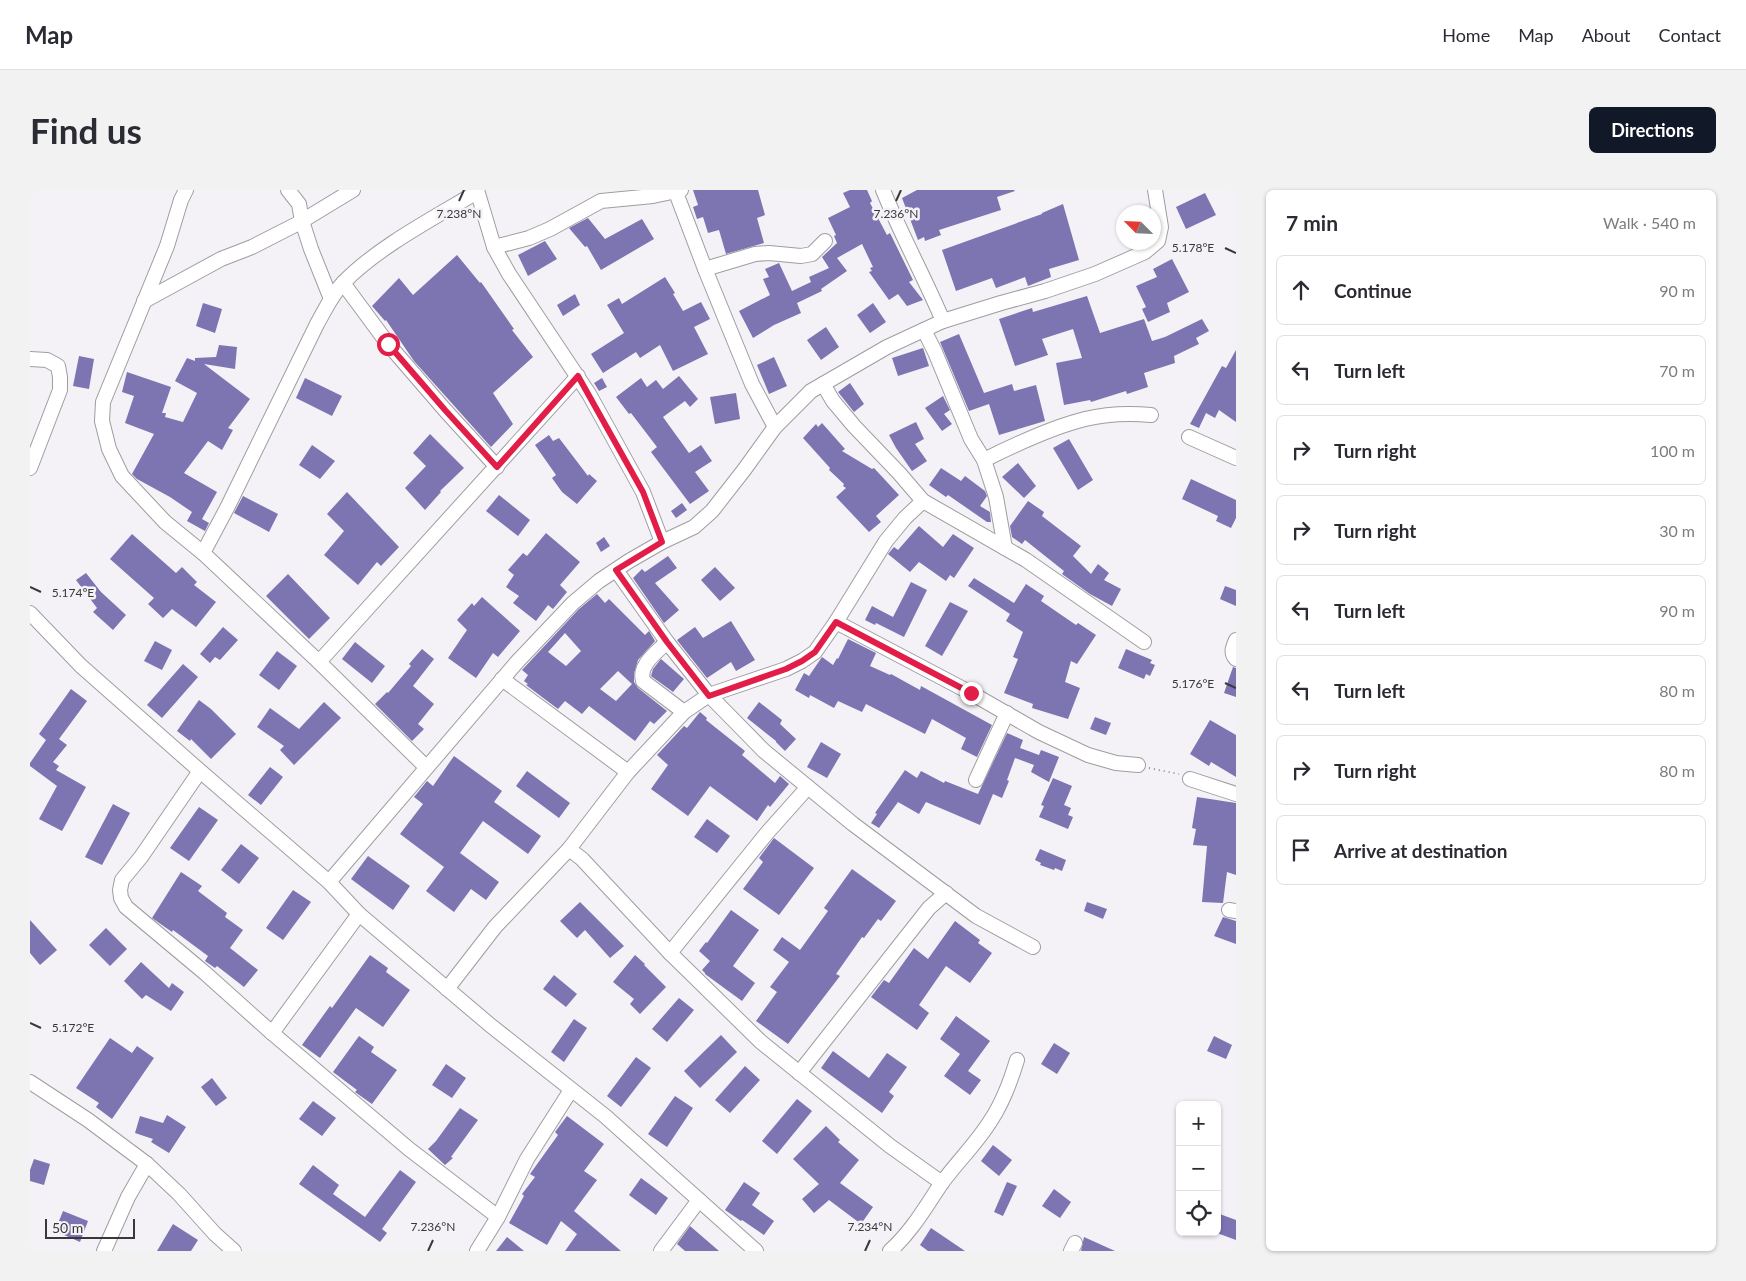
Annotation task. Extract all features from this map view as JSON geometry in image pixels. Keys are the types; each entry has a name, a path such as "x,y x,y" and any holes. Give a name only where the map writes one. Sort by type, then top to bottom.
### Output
{"street":[{"path":"186,190 181,200 167,246 104,402 102,421 109,449 122,476 164,522 203,552 426,767"},
{"path":"288,190 299,204 311,249 331,299"},
{"path":"144,301 221,259 252,248 353,190"},
{"path":"883,190 896,223 925,278 944,321"},
{"path":"329,882 502,679 573,602 616,570 662,542 694,527 712,511 775,427 811,391 887,347 944,321 1095,274 1145,252 1158,241 1161,227 1155,190"},
{"path":"203,552 227,508 317,324 331,299 343,283 365,263 421,225 477,191 494,247 509,274 578,376 643,492 662,542"},
{"path":"494,247 529,238 550,230 600,201 654,196 677,191 705,269 752,384 775,427"},
{"path":"705,269 755,254 769,253 802,256 812,254 825,241"},
{"path":"343,283 388,344 497,467"},
{"path":"924,330 971,439 984,460 996,497 1005,548"},
{"path":"30,359 53,362 58,366 60,390 30,468"},
{"path":"319,662 578,376"},
{"path":"823,384 833,401 854,426 923,501 1026,560 1144,642"},
{"path":"984,460 1019,443 1085,419 1116,415 1151,415"},
{"path":"1189,437 1236,458"},
{"path":"447,989 494,927 569,849 628,772 684,712 709,696 786,669 815,652 836,622 886,541 905,518 923,501"},
{"path":"616,570 667,642 709,696 764,751 868,835 976,916 1033,947"},
{"path":"30,613 81,666 329,882 360,914 447,989 571,1090 606,1116 756,1251"},
{"path":"836,622 971,693 1039,732 1088,755 1116,763 1138,765"},
{"path":"1236,640 1232,655 1236,659"},
{"path":"667,642 643,667 641,676 643,681 684,712"},
{"path":"502,679 628,772"},
{"path":"976,780 1007,713"},
{"path":"200,771 141,857 122,880 121,898 126,907 409,1149 498,1217"},
{"path":"1190,778 1236,794"},
{"path":"670,953 767,832 808,787"},
{"path":"569,849 582,859 670,953 761,1042 890,1146 942,1183"},
{"path":"799,1073 929,908 946,893"},
{"path":"272,1033 360,914"},
{"path":"890,1251 903,1239 942,1183 992,1119 1009,1084 1017,1060"},
{"path":"30,1082 88,1120 147,1164 234,1251"},
{"path":"477,1251 498,1217 527,1159 571,1090"},
{"path":"104,1251 128,1197 147,1164"},
{"path":"661,1251 699,1200"}],"path":[{"path":"1138,765 1190,778"}],"building":[{"path":"693,190 758,190 765,215 757,218 764,243 726,254 719,230 708,233 703,217 697,219 693,207 698,205"},
{"path":"850,190 867,190 872,201 870,203 887,235 890,233 913,280 909,282 923,300 907,306 898,294 889,300 869,272 872,271 870,268 873,267 862,244 837,258 847,271 821,289 822,291 797,303 801,313 774,325 753,338 739,311 770,295 763,279 769,277 765,269 779,263 792,291 811,282 809,277 829,268 822,257 837,243 834,236 836,235 828,218 850,207 843,193"},
{"path":"917,190 1015,191 997,197 1001,210 939,230 941,235 925,241 924,237 918,240 902,198"},
{"path":"1205,193 1216,215 1186,229 1176,207"},
{"path":"1063,204 1079,260 1049,269 1051,277 1028,286 1025,277 996,288 992,278 956,291 942,250 1042,214"},
{"path":"588,218 605,239 642,219 654,239 601,270 587,246 585,247 569,228"},
{"path":"545,241 557,259 528,276 518,255"},
{"path":"457,255 481,282 514,329 512,330 533,357 493,393 513,424 491,447 414,361 386,320 372,306 399,278 413,295"},
{"path":"1172,259 1189,292 1167,303 1170,312 1148,322 1142,309 1146,307 1136,286 1157,277 1153,269"},
{"path":"665,277 683,311 701,302 710,319 694,327 708,354 673,371 660,345 640,358 636,352 603,373 591,354 624,333 607,305 619,298 622,304"},
{"path":"575,294 580,305 563,316 557,305"},
{"path":"1087,296 1100,333 1144,319 1152,341 1165,337 1202,319 1209,331 1196,338 1199,344 1174,356 1175,363 1144,373 1148,387 1127,394 1126,391 1091,402 1090,400 1064,405 1056,363 1082,358 1073,329 1042,339 1048,355 1015,366 999,319 1032,308 1033,312"},
{"path":"203,303 222,309 215,333 196,326"},
{"path":"873,303 886,322 870,333 857,315"},
{"path":"826,327 839,347 821,360 807,340"},
{"path":"959,334 984,393 1012,384 1014,391 1036,385 1045,421 999,435 989,404 969,411 940,342"},
{"path":"219,345 237,347 235,369 204,364 250,399 228,428 233,430 222,450 208,441 184,473 217,492 202,519 209,523 205,531 187,521 192,512 170,497 137,479 132,474 154,434 125,423 134,396 122,392 127,372 171,387 162,413 166,413 165,417 183,422 197,393 175,381 187,358 195,361 195,358 216,357"},
{"path":"923,348 929,366 898,376 892,358"},
{"path":"1236,350 1236,422 1219,410 1215,418 1206,413 1199,428 1190,424 1222,366 1226,368"},
{"path":"79,356 94,359 89,389 73,386"},
{"path":"774,357 787,386 769,394 757,365"},
{"path":"679,376 698,399 690,407 685,401 663,417 689,453 701,445 712,461 695,472 709,491 690,504 651,452 657,447 616,397 641,378 647,387 656,380 663,389"},
{"path":"305,378 342,396 332,416 296,398"},
{"path":"602,378 607,387 599,391 594,383"},
{"path":"850,383 864,404 854,412 838,392"},
{"path":"736,393 740,419 715,424 710,397"},
{"path":"943,396 950,410 944,414 952,424 942,431 925,408"},
{"path":"916,422 924,439 915,444 927,461 912,471 889,435"},
{"path":"822,423 845,449 842,451 872,469 874,468 899,495 876,516 881,522 869,532 836,497 846,488 843,486 844,484 829,470 830,468 803,438 816,424 818,427"},
{"path":"430,434 464,468 440,491 425,510 405,488 426,466 413,453"},
{"path":"549,435 553,441 559,438 588,476 589,474 597,481 577,504 562,492 552,478 556,475 535,445"},
{"path":"1069,439 1093,480 1078,490 1053,448"},
{"path":"312,445 335,461 320,479 299,465"},
{"path":"1018,463 1036,486 1024,498 1002,477"},
{"path":"941,468 961,481 965,476 985,491 987,496 980,506 990,512 991,522 987,522 948,495 946,497 929,485"},
{"path":"1191,479 1236,500 1236,518 1231,528 1216,521 1218,516 1182,499"},
{"path":"347,492 399,547 381,566 377,562 358,585 324,555 344,531 327,514"},
{"path":"499,495 530,520 518,536 486,511"},
{"path":"243,496 278,514 269,532 234,513"},
{"path":"1028,501 1044,512 1042,516 1081,546 1073,556 1091,574 1098,564 1109,573 1104,580 1121,589 1112,606 1090,594 1062,574 1064,571 1025,540 1022,544 1012,537 1010,526"},
{"path":"682,503 687,510 676,518 671,511"},
{"path":"919,526 943,547 953,534 974,548 954,578 950,575 946,581 919,562 910,572 888,554 894,547 898,550"},
{"path":"546,533 580,562 560,585 567,592 553,609 548,605 536,621 513,603 519,596 506,587 514,575 508,570 523,553 527,556"},
{"path":"132,534 176,573 182,567 197,582 194,585 216,602 196,627 172,609 163,618 148,604 154,598 110,559"},
{"path":"604,537 610,546 601,552 596,543"},
{"path":"668,556 677,568 655,583 679,610 664,623 633,578 642,569 645,572"},
{"path":"715,567 735,588 720,601 701,580"},
{"path":"86,573 101,592 126,615 113,630 93,612 97,608 76,580"},
{"path":"288,574 330,618 309,639 266,596"},
{"path":"974,578 1014,603 1026,584 1044,596 1041,601 1076,625 1078,623 1096,635 1077,664 1071,661 1065,682 1080,688 1068,719 1032,708 1033,704 1004,693 1018,659 1013,657 1023,632 1006,621 1010,614 968,586"},
{"path":"911,582 927,590 904,637 876,623 875,625 865,620 872,606 893,617"},
{"path":"1225,586 1236,590 1236,606 1220,599"},
{"path":"597,594 605,603 609,599 645,635 649,631 655,641 638,660 634,682 638,688 667,711 654,724 650,721 635,741 589,706 582,714 565,701 558,709 526,685 528,684 524,681 528,675 522,670 579,609","holes":["565,633 581,651 566,666 548,652","618,671 632,684 616,701 600,689"]},
{"path":"482,597 520,631 498,657 493,653 476,678 448,658 467,630 457,620 472,603 474,606"},
{"path":"950,602 968,611 942,656 925,646"},
{"path":"731,621 755,660 736,671 731,662 707,678 677,640 695,627 703,638"},
{"path":"223,627 238,640 220,660 215,657 210,663 200,654"},
{"path":"848,639 876,653 870,666 891,674 920,690 921,686 992,725 977,757 961,749 966,738 932,719 925,734 866,704 862,712 838,701 834,708 810,695 809,698 795,690 804,673 809,676 822,657 833,665"},
{"path":"155,641 172,650 162,670 144,661"},
{"path":"355,642 385,666 372,683 342,659"},
{"path":"422,649 434,659 413,686 434,704 418,724 424,729 412,741 375,704 388,693 411,666 409,664"},
{"path":"1126,649 1152,660 1150,663 1155,665 1150,676 1146,674 1144,679 1118,668"},
{"path":"277,651 297,666 279,690 259,675"},
{"path":"661,659 684,679 673,692 651,676 653,669"},
{"path":"183,664 198,677 162,718 147,705"},
{"path":"1233,667 1236,668 1236,697 1224,693"},
{"path":"71,689 87,701 59,739 67,745 53,762 59,766 56,770 86,787 62,831 39,819 57,786 30,766 30,763 46,740 39,734"},
{"path":"199,700 236,734 211,759 191,739 190,741 177,731"},
{"path":"324,702 341,718 294,765 280,750 284,746 257,727 270,708 299,729"},
{"path":"759,702 782,720 780,724 796,739 785,751 776,741 747,718"},
{"path":"700,712 707,718 706,720 745,751 742,755 775,783 780,776 789,784 770,807 768,805 757,821 710,786 688,816 651,789 668,765 657,755 684,726 687,728"},
{"path":"1095,717 1111,723 1106,735 1090,729"},
{"path":"1210,720 1236,735 1236,777 1211,762 1209,766 1190,754"},
{"path":"1007,733 1023,740 1020,748 1039,755 1041,750 1059,757 1049,782 1031,772 1034,765 1015,758 1002,798 993,794 980,825 926,802 919,814 898,802 879,828 871,823 877,814 875,813 905,770 917,778 921,771 944,783 945,781 978,794"},
{"path":"821,742 841,754 827,778 807,767"},
{"path":"454,756 502,791 494,802 541,836 528,854 483,821 460,853 499,882 486,900 471,889 454,912 426,891 444,867 400,834 423,804 414,797 427,781 433,786"},
{"path":"270,767 283,777 261,805 248,795"},
{"path":"527,771 570,803 559,818 516,786"},
{"path":"1053,778 1072,786 1064,805 1071,808 1068,815 1073,817 1068,829 1039,817 1044,806 1041,805"},
{"path":"1197,797 1236,803 1236,875 1227,872 1223,903 1202,902 1207,846 1193,845 1196,829 1192,828"},
{"path":"113,804 130,813 102,865 85,857"},
{"path":"199,807 218,820 189,861 170,848"},
{"path":"707,819 730,836 717,853 694,837"},
{"path":"774,838 814,868 779,915 743,889 763,862 759,858"},
{"path":"241,844 259,858 239,884 221,870"},
{"path":"1040,849 1066,860 1062,871 1040,865 1041,863 1035,860"},
{"path":"368,856 410,886 393,910 351,879"},
{"path":"852,869 896,901 881,921 878,919 864,938 862,937 836,974 840,976 788,1044 756,1021 777,992 770,987 789,962 773,950 782,937 800,950 828,911 824,908"},
{"path":"181,872 202,886 198,891 227,913 225,917 243,930 230,948 258,970 244,987 217,966 215,968 205,961 208,956 173,930 172,932 152,918"},
{"path":"293,890 311,902 283,940 266,928"},
{"path":"580,902 624,946 610,958 585,930 577,938 560,921"},
{"path":"1087,902 1107,909 1103,919 1084,911"},
{"path":"731,910 759,930 733,966 755,983 742,1001 705,974 702,970 710,961 699,951"},
{"path":"1223,917 1236,921 1236,944 1214,936"},
{"path":"30,920 57,950 40,965 30,953"},
{"path":"955,921 980,940 978,943 992,953 970,983 946,966 919,1005 929,1013 917,1030 871,997 884,980 889,983 914,948 928,959"},
{"path":"106,928 127,949 110,966 89,945"},
{"path":"370,955 388,968 386,972 410,990 383,1027 356,1008 320,1058 302,1045 330,1006 332,1008"},
{"path":"635,955 666,987 640,1014 630,1004 634,999 613,982"},
{"path":"141,962 169,988 172,983 184,992 171,1011 146,995 142,999 124,981"},
{"path":"554,975 577,994 566,1007 543,989"},
{"path":"679,998 694,1010 667,1042 652,1029"},
{"path":"956,1016 990,1041 968,1071 981,1080 970,1095 944,1076 960,1054 940,1039"},
{"path":"574,1019 587,1028 564,1062 551,1052"},
{"path":"721,1035 737,1052 700,1088 684,1071"},
{"path":"359,1036 374,1047 371,1052 397,1070 372,1104 355,1092 357,1090 333,1072"},
{"path":"1214,1036 1232,1045 1226,1059 1207,1051"},
{"path":"110,1038 132,1053 137,1046 154,1058 112,1119 96,1107 99,1103 76,1088"},
{"path":"1054,1043 1070,1053 1057,1074 1041,1064"},
{"path":"833,1051 869,1078 887,1053 907,1067 889,1092 894,1096 882,1113 821,1068"},
{"path":"636,1057 651,1068 621,1107 607,1096"},
{"path":"446,1064 466,1078 452,1098 432,1085"},
{"path":"745,1066 760,1080 730,1113 715,1100"},
{"path":"212,1078 227,1098 216,1106 201,1087"},
{"path":"675,1096 693,1108 667,1147 648,1134"},
{"path":"797,1099 812,1111 777,1154 762,1141"},
{"path":"313,1101 336,1118 322,1136 299,1119"},
{"path":"460,1108 478,1120 451,1157 453,1158 445,1165 428,1149"},
{"path":"167,1115 186,1127 169,1153 151,1142 153,1139 135,1133 140,1116 163,1123"},
{"path":"567,1116 604,1144 584,1171 597,1180 574,1211 621,1251 565,1251 577,1234 561,1221 547,1245 509,1223 524,1196 522,1194 535,1177 530,1174 558,1135 555,1132"},
{"path":"826,1126 840,1140 838,1142 859,1160 840,1183 873,1207 861,1224 829,1200 814,1213 802,1199 819,1184 793,1159"},
{"path":"993,1145 1012,1160 999,1176 981,1161"},
{"path":"34,1159 50,1164 44,1185 30,1181 30,1170"},
{"path":"313,1165 339,1185 333,1194 365,1217 400,1170 416,1182 382,1229 387,1233 380,1242 299,1184"},
{"path":"641,1178 668,1198 656,1215 629,1195"},
{"path":"744,1182 760,1193 752,1205 774,1221 764,1235 725,1210"},
{"path":"1007,1182 1017,1186 1003,1216 994,1212"},
{"path":"1054,1189 1071,1202 1060,1218 1042,1206"},
{"path":"63,1211 88,1221 80,1242 55,1231"},
{"path":"1221,1214 1236,1220 1236,1240 1221,1234"},
{"path":"173,1224 198,1240 191,1251 157,1251"},
{"path":"690,1226 719,1251 685,1251 677,1244"},
{"path":"931,1228 965,1251 928,1251 920,1245"},
{"path":"507,1237 524,1251 496,1251"},
{"path":"1084,1237 1115,1251 1081,1251"}],"route":[{"path":"388,344 497,467 578,376 643,492 662,542 616,570 667,642 709,696 786,669 802,661 815,652 836,622 971,693"}]}
